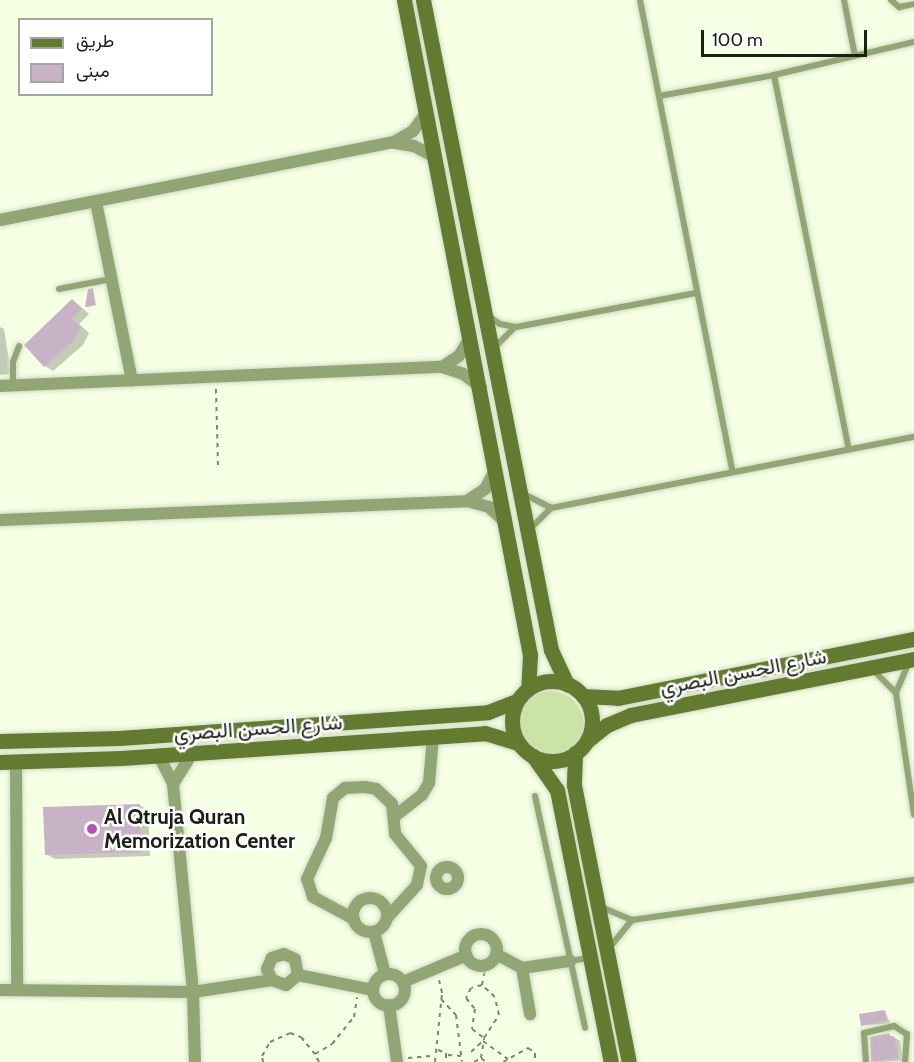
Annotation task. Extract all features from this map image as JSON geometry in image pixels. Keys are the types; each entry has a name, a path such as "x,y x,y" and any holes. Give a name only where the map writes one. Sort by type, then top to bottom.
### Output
{"street":[{"path":"404,0 433,156 481,387 530,655 528,688"},
{"path":"423,0 494,349 518,491 551,650 567,684 583,696 592,718 586,741 575,753 555,761 533,756"},
{"path":"0,220 394,142 413,131 426,113"},
{"path":"394,142 414,146 433,156"},
{"path":"96,202 132,380"},
{"path":"442,367 459,356 470,338"},
{"path":"0,386 442,367 463,374 481,387"},
{"path":"467,501 484,489 495,470"},
{"path":"0,520 467,501 489,507 505,523"},
{"name":"شارع الحسن البصري","path":"583,696 618,698 914,639"},
{"name":"شارع الحسن البصري","path":"586,741 608,725 631,715 913,659"},
{"path":"567,684 547,681 528,688 516,701 512,722 518,743 533,756 557,790 611,1062"},
{"name":"شارع الحسن البصري","path":"0,741 131,737 488,712 516,701"},
{"name":"شارع الحسن البصري","path":"0,762 159,756 485,733 518,743"},
{"path":"394,816 422,795 429,783 433,737"},
{"path":"173,784 192,753"},
{"path":"575,753 574,785 609,948 629,1062"},
{"path":"159,756 173,784 192,992 195,1062"},
{"path":"16,761 17,990"},
{"path":"345,788 376,789 392,804 399,841 421,866 417,885 374,932 364,930 354,919 313,897 307,886 326,838 333,798 345,788"},
{"path":"417,885 427,888 437,884"},
{"path":"354,919 359,902 370,898 381,902 387,918"},
{"path":"374,932 385,974"},
{"path":"483,934 495,943 496,954 486,965 474,964 467,955 469,940 483,934"},
{"path":"272,980 268,965 280,954 295,959 298,975"},
{"path":"496,954 522,968 570,961"},
{"path":"402,982 467,955"},
{"path":"522,968 530,1014"},
{"path":"385,974 397,976 402,982 402,998 389,1005 378,1001 373,990 378,978 385,974"},
{"path":"0,990 192,992 272,980 286,985 298,975 358,985 373,990"},
{"path":"389,1005 397,1060"}],"lane":[{"path":"640,0 733,472"},
{"path":"844,0 855,56"},
{"path":"891,0 899,7 914,4"},
{"path":"659,96 774,75 914,42"},
{"path":"774,75 849,450"},
{"path":"59,289 112,279"},
{"path":"487,315 500,324 516,327 696,293"},
{"path":"494,349 516,327"},
{"path":"13,385 13,362 19,346"},
{"path":"527,535 551,508 914,437"},
{"path":"518,491 551,508"},
{"path":"913,659 900,677 896,693 914,815"},
{"path":"869,668 883,677 896,693"},
{"path":"535,796 585,1029"},
{"path":"601,908 632,920 914,880"},
{"path":"609,948 632,920"},
{"path":"570,961 589,958"},
{"path":"866,1062 864,1033 894,1026 907,1034 904,1062"}],"path":[{"path":"215,377 218,466"},
{"path":"482,985 486,965"},
{"path":"397,1060 433,1056 438,1050 437,1022 441,999 436,968"},
{"path":"315,1054 332,1044 354,1017 358,985"},
{"path":"471,1052 498,1020 499,1009 495,997 482,985"},
{"path":"482,985 466,992 466,998 475,1010 471,1029 508,1059"},
{"path":"441,999 456,1015 462,1062"},
{"path":"263,1062 262,1056 270,1041 290,1033 300,1037 319,1062"},
{"path":"481,1058 483,1040"},
{"path":"503,1062 531,1048 534,1062"},
{"path":"438,1050 448,1055 462,1056"},
{"path":"446,1062 448,1055"},
{"path":"433,1056 435,1062"},
{"path":"474,1062 481,1058"},
{"path":"481,1058 486,1062"}],"green space":[{"path":"550,691 563,694 574,701 581,712 584,725 581,738 574,749 563,756 550,759 537,756 526,749 519,738 516,725 519,712 526,701 537,694"}],"building":[{"path":"93,288 95,305 85,307 88,289"},
{"path":"72,299 82,309 71,318 81,327 74,340 44,367 24,345"},
{"name":"Al Qtruja Quran Memorization Center","path":"140,804 141,852 45,855 43,807"},
{"path":"885,1010 887,1022 861,1026 859,1014"},
{"path":"889,1033 890,1037 894,1036 898,1058 871,1062 870,1037"}],"place":[{"name":"Al Qtruja Quran Memorization Center","path":"92,829"}]}
